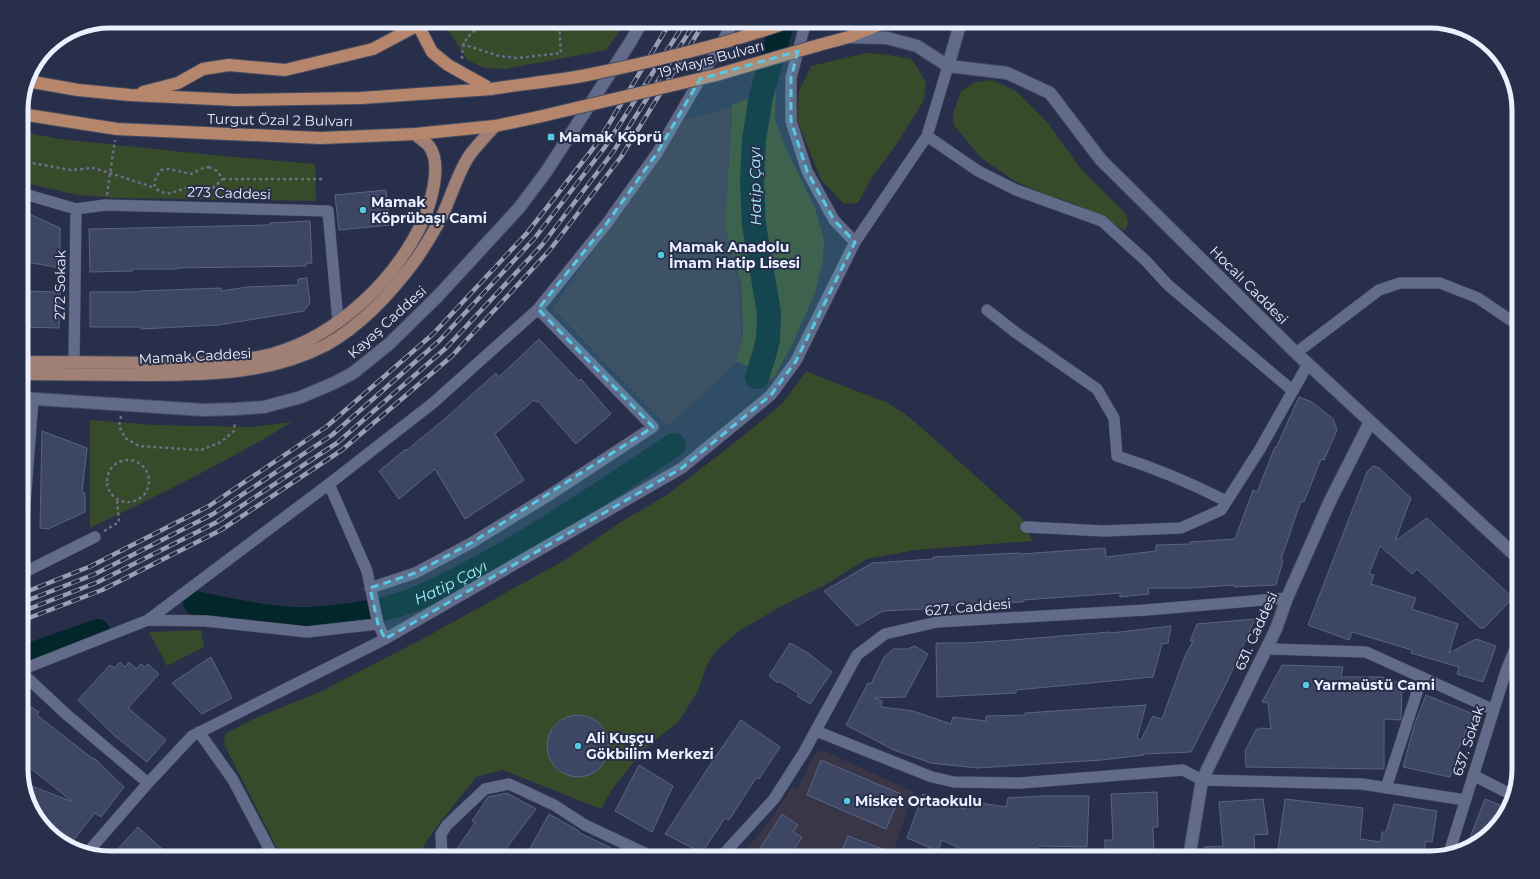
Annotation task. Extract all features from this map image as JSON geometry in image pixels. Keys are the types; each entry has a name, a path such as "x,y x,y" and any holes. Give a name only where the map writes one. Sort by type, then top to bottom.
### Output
{"highway":[{"path":"130,95 178,83 203,68 229,65 284,70 373,49 406,28"},
{"path":"419,28 432,52 448,65 491,89"},
{"name":"19 Mayıs Bulvarı","path":"491,89 586,75 659,59 752,35 772,28"},
{"name":"19 Mayıs Bulvarı","path":"538,117 716,76 849,37 871,28"},
{"name":"Turgut Özal 2 Bulvarı","path":"33,81 78,90 130,95 236,100 361,98 491,89"},
{"name":"Turgut Özal 2 Bulvarı","path":"28,115 117,129 321,138 415,134 495,126 538,117"}],"main road":[{"name":"Mamak Caddesi","path":"28,374 168,375 225,372 272,365 310,353 327,344 363,318 403,277 435,229 468,157 478,143 495,126"},
{"name":"Mamak Caddesi","path":"28,362 176,363 225,361 272,354 307,341 338,321 371,294 394,268 419,228 427,211 434,185 436,164 429,146 415,134"}],"street":[{"name":"Kayaş Caddesi","path":"28,399 204,410 264,407 302,397 334,383 352,373 389,344 437,297 519,208 546,172 638,28"},
{"path":"28,668 148,620 329,484 433,403 538,309 607,223 656,153 730,28"},
{"path":"804,28 791,78 791,121 807,172 834,220 855,242"},
{"path":"91,848 148,783 192,736 385,639 682,468 771,395 796,361 855,242 927,136 960,28"},
{"path":"849,37 887,38 917,46 948,66"},
{"name":"Hocalı Caddesi","path":"948,66 1007,73 1050,93 1101,160 1296,353 1512,553"},
{"path":"927,136 978,171 1016,190 1102,221 1146,261 1168,285 1293,391"},
{"name":"273 Caddesi","path":"28,195 76,208 105,205 328,211 338,321"},
{"name":"272 Sokak","path":"74,362 76,208"},
{"path":"1296,353 1379,290 1400,283 1440,283 1478,298 1512,321"},
{"path":"371,593 415,573 471,543 551,494 652,427 538,309"},
{"path":"987,310 1015,332 1097,389 1114,418 1117,456 1140,463 1183,480 1226,501"},
{"path":"1026,527 1104,530 1181,528 1221,510 1260,449 1308,364"},
{"name":"631. Caddesi","path":"1190,851 1202,780 1276,629 1287,598 1330,501 1370,422"},
{"path":"329,484 366,571 377,620 385,639"},
{"path":"28,570 95,537"},
{"name":"627. Caddesi","path":"726,851 774,799 804,752 857,655 885,634 937,622 1146,610 1287,598"},
{"path":"148,620 206,621 307,632 377,620"},
{"path":"1266,649 1366,652 1494,710"},
{"name":"637. Sokak","path":"1450,848 1506,671 1512,656"},
{"path":"1386,788 1422,677"},
{"path":"28,678 66,714 148,783"},
{"path":"816,731 932,777 954,782 1020,783 1183,770 1202,780 1362,784 1465,800"},
{"path":"199,732 233,780 270,851"},
{"path":"1473,775 1508,793"},
{"path":"442,851 441,834 447,825 485,789 509,784 554,804 585,825 640,851"}],"path":[{"path":"461,73 462,44 467,37 478,28"},
{"path":"462,44 499,56 517,58 561,53 559,28"},
{"path":"105,205 117,129"},
{"path":"28,162 71,170 93,168 155,188 162,193 169,194 181,189 193,187 208,192 213,190 223,179 325,179"},
{"path":"155,188 154,182 156,176 161,170 169,169 191,174 203,168 209,167 217,171 223,179"},
{"path":"122,405 120,426 125,438 139,446 201,450 221,442 234,431 235,409"},
{"path":"95,537 119,522 117,500 108,489 106,482 110,469 121,460 135,460 146,469 149,476 148,489 138,500 124,502 117,500"}],"highlighted area":[{"path":"798,51 791,78 791,121 807,171 834,220 855,242 796,361 771,395 682,468 385,639 378,624 370,588 415,573 471,543 653,427 538,309 607,223 657,153 700,79"}],"shaded area":[{"name":"Mamak Anadolu İmam Hatip Lisesi","path":"731,107 725,227 739,283 741,335 737,362 668,426 553,309 681,121"},
{"name":"Misket Ortaokulu","path":"822,750 914,792 893,851 744,851 769,822 792,787 797,790 813,756"}],"green space":[{"path":"448,28 621,28 606,50 506,69 484,68 467,60"},
{"path":"866,53 911,59 926,83 924,100 898,142 871,179 858,203 844,204 821,180 797,120 799,91 811,66"},
{"path":"992,80 1016,91 1048,123 1081,169 1126,214 1128,223 1125,231 1105,218 1072,203 1047,195 1016,182 980,157 954,125 953,113 961,91 976,82"},
{"path":"776,88 775,120 785,146 815,208 824,240 823,261 815,293 793,343 773,379 736,361 743,334 741,284 725,227 732,105"},
{"path":"28,133 60,139 315,164 316,201 116,198 77,195 28,184"},
{"path":"806,371 886,402 905,414 922,428 1022,518 1032,541 915,550 867,559 825,585 780,607 739,631 714,653 706,667 698,691 679,721 643,750 611,791 601,809 503,770 476,777 435,829 423,847 424,851 278,851 224,744 225,734 251,720 322,691 428,636 565,560 624,520 667,495 783,403"},
{"path":"90,420 155,425 253,427 292,422 167,491 90,528"},
{"path":"201,630 204,647 167,666 149,632"}],"building":[{"name":"Mamak Köprübaşı Cami","path":"386,190 390,225 339,230 335,195"},
{"path":"28,213 60,228 60,268 28,262"},
{"path":"310,221 312,263 306,263 306,266 132,269 132,271 90,272 89,229 270,225 270,223"},
{"path":"307,278 310,303 304,311 218,325 141,329 141,327 90,327 90,292 140,292 221,288 221,291 247,287 298,285 298,279"},
{"path":"28,291 60,292 59,328 28,327"},
{"path":"539,339 579,381 581,379 611,414 576,444 538,401 536,402 534,400 495,434 524,480 465,519 435,469 399,499 379,471 447,417 496,373 499,377"},
{"path":"1299,397 1312,402 1333,419 1337,430 1324,460 1321,459 1304,502 1301,501 1281,559 1283,560 1276,585 1148,588 1149,594 1120,597 1120,593 1023,600 1023,602 923,606 923,609 883,611 857,626 824,591 872,563 933,559 933,557 1021,554 1105,548 1106,557 1156,551 1156,545 1190,544 1190,542 1235,539 1253,490 1257,492 1275,447 1276,448"},
{"path":"42,431 87,448 82,492 85,493 85,512 48,529 40,528"},
{"path":"1373,466 1379,468 1411,498 1395,541 1427,518 1512,597 1512,599 1484,628 1480,628 1417,569 1412,574 1380,546 1369,574 1374,575 1371,584 1416,598 1412,609 1458,624 1449,653 1476,639 1496,646 1483,682 1457,674 1459,667 1411,653 1412,650 1352,632 1349,640 1308,625 1367,472"},
{"path":"1255,619 1227,682 1191,752 1143,754 1144,755 1102,760 977,768 931,763 894,750 846,725 868,683 871,684 884,657 893,649 907,649 915,646 928,654 905,697 874,698 882,701 881,707 913,711 951,724 953,717 986,721 986,716 1026,715 1025,713 1146,705 1137,738 1141,740 1153,716 1162,719 1185,656 1193,641 1190,641 1197,624"},
{"path":"1171,626 1168,643 1162,644 1153,677 1016,690 1016,693 937,697 936,643 967,643 1111,633"},
{"path":"790,643 808,653 832,672 810,704 797,696 799,694 779,681 778,683 769,676"},
{"path":"211,657 232,698 202,714 172,683"},
{"path":"120,662 125,667 129,662 136,669 141,664 145,667 148,664 159,674 128,708 166,740 147,762 115,736 78,700 110,665 114,668"},
{"path":"1282,665 1343,667 1341,677 1381,677 1402,684 1401,720 1384,719 1384,769 1246,767 1245,751 1256,730 1260,728 1271,729 1268,703 1262,702"},
{"path":"1426,695 1473,714 1458,750 1459,751 1450,777 1403,767 1414,726"},
{"path":"28,705 39,712 37,715 93,759 94,758 124,787 101,817 95,813 72,842 60,834 48,823 36,805 30,785 73,802 28,767"},
{"name":"Ali Kuşçu Gökbilim Merkezi","path":"572,715 584,715 600,724 607,734 609,746 607,758 600,768 584,777 572,777 561,772 552,763 547,752 547,740 552,729 561,720"},
{"path":"741,720 780,747 759,779 756,778 729,820 725,818 703,851 698,851 665,834"},
{"path":"821,760 901,794 886,829 807,795"},
{"path":"639,765 673,786 652,832 615,811"},
{"path":"1157,792 1158,827 1153,827 1154,851 1105,851 1105,840 1113,840 1111,794"},
{"path":"507,793 536,809 504,851 456,851 475,823 472,821 488,797"},
{"path":"923,794 964,809 968,801 1006,807 1008,798 1089,796 1087,847 1038,846 1037,850 963,850 942,840 938,851 907,838"},
{"path":"1263,799 1268,834 1254,835 1255,851 1204,851 1204,847 1223,846 1219,802"},
{"path":"1285,799 1363,808 1360,839 1381,842 1382,832 1386,832 1394,804 1437,811 1432,842 1426,841 1424,851 1332,851 1311,849 1311,851 1294,851 1278,849"},
{"path":"1485,799 1503,806 1488,827 1469,841"},
{"path":"549,814 579,831 578,832 617,851 529,851"},
{"path":"782,814 798,825 793,832 802,837 793,851 758,851"},
{"path":"138,827 164,851 116,851"},
{"path":"848,836 888,851 842,851"}],"waterway":[{"name":"Hatip Çayı","path":"757,377 768,339 769,313 754,225 752,183 754,140 761,96 781,28"},
{"name":"Hatip Çayı","path":"195,603 239,612 296,619 311,619 357,614 401,604 441,587 530,539 674,445"},
{"name":"Hatip Çayı","path":"28,656 98,631"}],"railway":[{"path":"28,591 91,566 209,506 326,427 433,334 527,233 598,142 667,28"},
{"path":"28,600 95,574 213,514 332,435 439,341 534,239 605,147 682,28"},
{"path":"28,609 98,582 217,522 337,443 446,348 542,245 613,152 692,28"},
{"path":"28,618 102,590 221,530 342,450 452,356 549,251 621,157 701,28"}],"place":[{"name":"Mamak Köprü","path":"551,137"},
{"name":"Mamak Köprübaşı Cami","path":"363,210"},
{"name":"Mamak Anadolu İmam Hatip Lisesi","path":"661,255"},
{"name":"Yarmaüstü Cami","path":"1306,685"},
{"name":"Ali Kuşçu Gökbilim Merkezi","path":"578,746"},
{"name":"Misket Ortaokulu","path":"847,801"}]}
